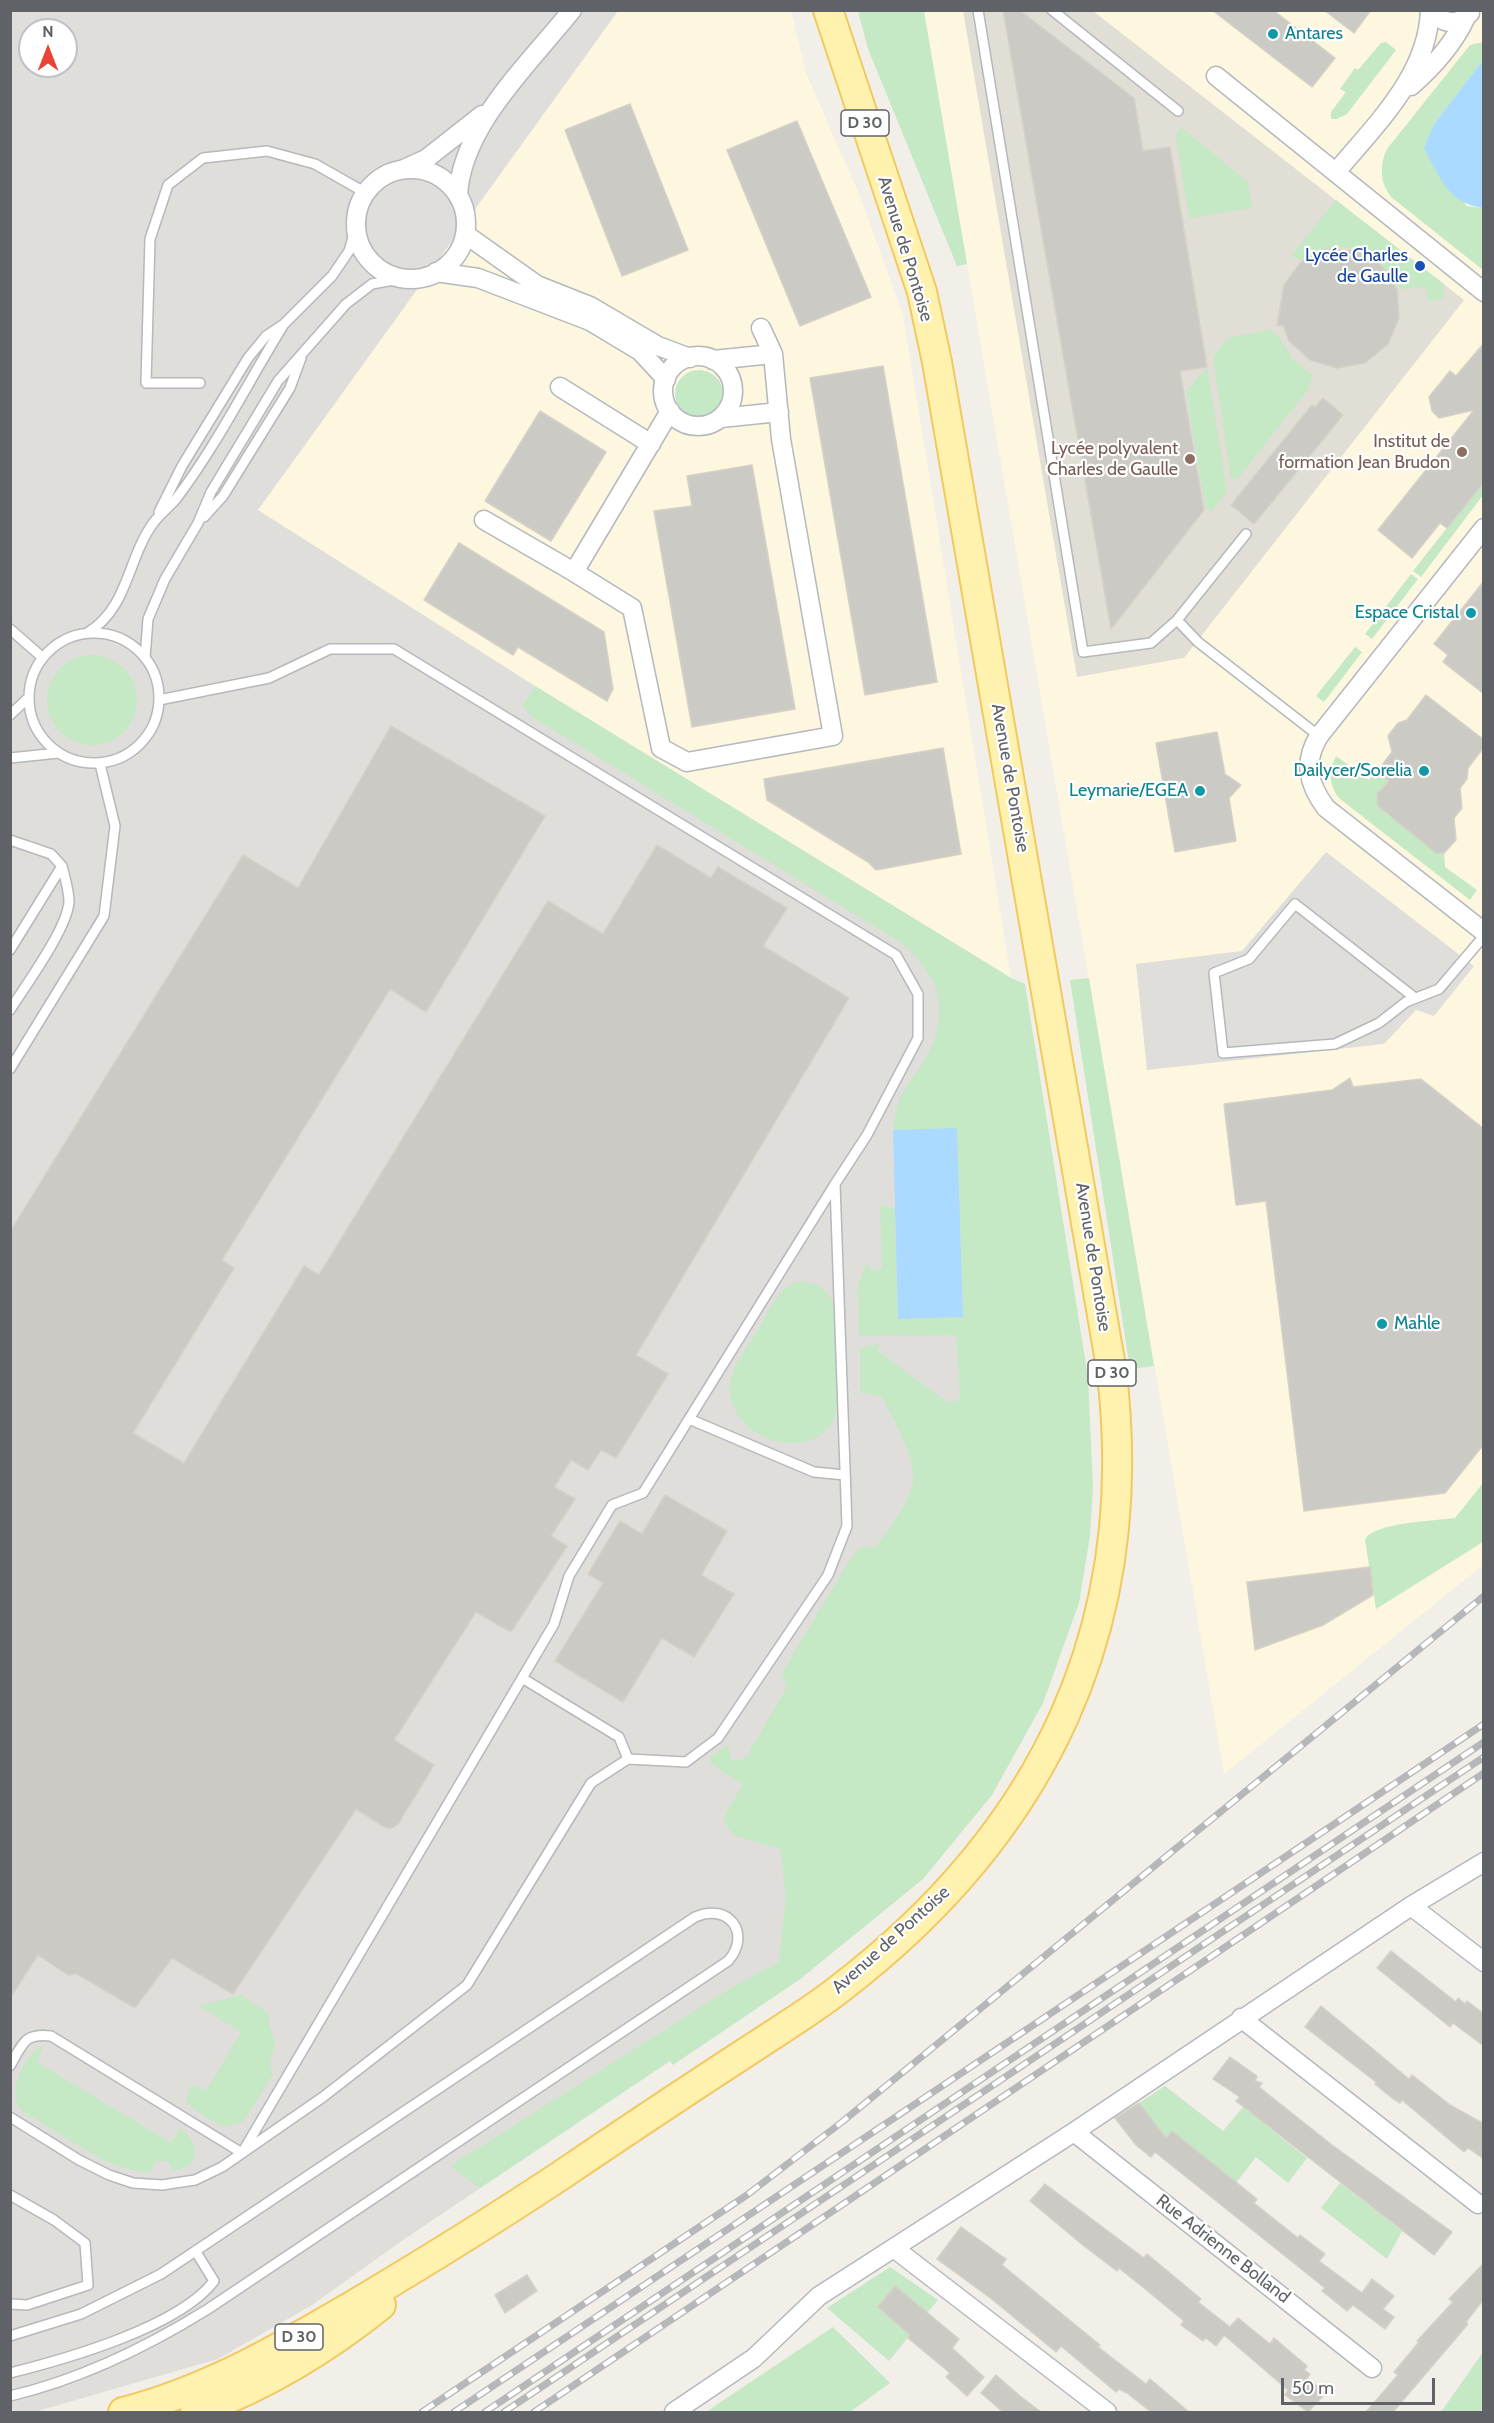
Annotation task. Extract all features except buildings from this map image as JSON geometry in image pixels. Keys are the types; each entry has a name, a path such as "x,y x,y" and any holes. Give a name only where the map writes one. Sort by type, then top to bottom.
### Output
{"main road":[{"name":"Avenue de Pontoise","path":"123,2412 188,2392 246,2367 465,2239 838,1990 938,1902 1011,1815 1070,1709 1089,1657 1104,1601 1115,1529 1118,1438 1112,1367 938,363 922,292 828,10"},
{"name":"Avenue de Pontoise","path":"195,2412 259,2386 319,2352 465,2239"}],"street":[{"path":"436,273 454,258 465,234 465,217 458,196 461,169 467,152 495,105 572,10"},
{"path":"1337,171 1409,81 1425,45 1431,10 1447,22 1455,22 1471,12"},
{"path":"1396,99 1436,63 1471,12"},
{"path":"1216,76 1337,171 1484,292"},
{"path":"495,105 426,159 382,178 366,193 357,214 356,227 361,246 374,265 404,278 415,279 436,273 478,278 590,321 640,351 666,379"},
{"path":"403,170 421,170 438,177 458,196"},
{"path":"465,234 537,285 590,306 658,346 690,358 713,360 774,354"},
{"path":"484,520 632,608 661,748 687,762 833,736 781,439 774,354 761,328"},
{"path":"690,358 680,362 666,379 665,401 678,420 699,426 721,418 779,412"},
{"path":"713,360 723,366 733,387 733,398 721,418"},
{"path":"560,387 651,444"},
{"path":"574,572 670,411"},
{"path":"1484,528 1319,736 1309,758 1309,770 1316,795 1326,808 1484,934"},
{"path":"674,2412 754,2358 819,2296 1074,2132 1411,1906 1484,1862"},
{"path":"1411,1906 1484,1962"},
{"path":"1241,2018 1478,2204"},
{"name":"Rue Adrienne Bolland","path":"1074,2132 1372,2368"},
{"path":"895,2249 1107,2412"}],"lane":[{"path":"978,10 1083,652 1151,643 1177,620 1246,534"},
{"path":"1052,10 1179,111"},
{"path":"200,383 146,383 150,239 168,185 203,158 267,151 315,164 366,193"},
{"path":"86,634 111,635 129,643 146,658 156,678 159,700 156,719 147,736 135,749 118,759 100,764 78,762 58,753 42,739 31,719 28,698 32,676 42,657 56,644 86,634 100,625 113,611 182,466 248,358 266,336 284,324 320,290 342,262 356,227"},
{"path":"146,658 146,632 154,603 198,523 211,492 239,442 278,381 330,319 372,284 404,278"},
{"path":"154,522 176,499 207,452 284,324"},
{"path":"198,523 223,496 290,388 304,351"},
{"path":"1177,620 1198,642 1319,736"},
{"path":"10,629 42,657"},
{"path":"159,700 270,678 330,649 394,649 896,955 918,994 918,1038 867,1135 643,1492 612,1505 569,1576 554,1624 242,2153"},
{"path":"10,715 28,698"},
{"path":"10,758 58,753"},
{"path":"10,1069 104,916 116,826 100,764"},
{"path":"10,840 51,854 62,866 68,886 69,905 60,929 10,1010"},
{"path":"10,950 62,866"},
{"path":"1415,998 1295,904 1249,959 1214,973 1222,1053 1335,1044 1379,1023 1406,1002 1439,989 1484,934"},
{"path":"10,2117 79,2160 109,2175 133,2183 162,2185 195,2180 242,2153 323,2097 467,1985 591,1782 628,1759 686,1762 718,1738 828,1575 847,1526 835,1184"},
{"path":"689,1419 814,1472 845,1475"},
{"path":"522,1678 619,1737 628,1759"},
{"path":"10,2336 81,2314 161,2274 695,1917 705,1912 716,1912 734,1923 738,1933 738,1944 728,1961 208,2309 174,2330 100,2367 10,2397"},
{"path":"10,2066 27,2038 35,2034 51,2036 242,2153"},
{"path":"10,2195 54,2220 86,2242 88,2285 27,2305 10,2304"},
{"path":"10,2373 91,2349 162,2319 204,2294 214,2281 196,2252"}],"shaded area":[{"path":"11,11 618,11 258,510 535,686 1011,978 918,1871 671,2060 403,2240 312,2305 218,2359 34,2412 11,2412"},
{"path":"618,11 791,11 806,73 861,199 903,315 1011,978 535,686 258,510"},
{"path":"924,11 1483,11 1483,1565 1224,1774"},
{"name":"Lycée polyvalent Charles de Gaulle","path":"963,11 1093,11 1464,300 1184,658 1077,677"},
{"path":"1326,852 1474,966 1434,1016 1416,1010 1384,1044 1147,1070 1136,964 1242,951"}],"green space":[{"path":"858,11 924,11 967,264 957,266 868,49"},
{"path":"1386,42 1396,50 1347,114 1331,119 1331,112 1346,92 1340,89 1355,68 1358,70 1381,43"},
{"path":"1483,42 1483,60 1434,124 1466,206 1483,208 1483,270 1391,197 1383,180 1382,168 1387,149 1470,45"},
{"path":"1181,127 1248,182 1252,208 1189,218 1176,136"},
{"path":"1336,200 1444,284 1443,299 1428,302 1425,287 1401,289 1378,263 1358,249 1334,248 1301,260 1291,256"},
{"path":"1269,330 1278,336 1293,360 1313,375 1308,390 1238,478 1231,479 1213,357 1228,338"},
{"path":"1207,367 1227,492 1211,512 1205,506 1186,391"},
{"path":"699,370 716,377 723,394 716,411 699,418 682,411 675,394 682,377"},
{"path":"1483,482 1483,495 1421,577 1413,571"},
{"path":"1411,574 1418,579 1372,639 1365,634"},
{"path":"1355,647 1362,652 1324,702 1316,696"},
{"path":"92,655 109,659 124,668 133,683 137,700 133,717 124,732 109,741 92,745 75,741 60,732 51,717 47,700 51,683 60,668 75,659"},
{"path":"535,686 1011,978 1025,984 1088,1377 1093,1487 1090,1536 1079,1603 1043,1703 992,1795 923,1879 799,1980 673,2065 670,2061 480,2188 450,2166 726,1991 779,1962 786,1896 780,1849 733,1835 724,1821 726,1812 743,1785 711,1764 710,1757 728,1745 732,1760 740,1761 747,1756 787,1687 782,1673 851,1558 859,1548 876,1547 901,1511 912,1487 913,1477 909,1453 886,1405 881,1396 860,1393 860,1347 880,1344 878,1351 948,1403 959,1400 960,1397 956,1335 859,1336 858,1286 866,1263 872,1271 882,1268 880,1205 895,1208 898,1319 963,1317 957,1129 893,1130 900,1097 925,1060 938,1027 940,1011 938,996 925,968 900,942 531,716 522,706"},
{"path":"1336,756 1369,780 1376,771 1389,781 1377,794 1378,806 1390,817 1399,816 1436,853 1444,853 1445,867 1477,890 1470,900 1340,799 1333,788 1331,778"},
{"path":"1089,978 1154,1366 1130,1369 1070,980"},
{"path":"797,1282 810,1282 820,1286 834,1305 838,1396 834,1418 823,1433 809,1441 792,1443 774,1440 758,1433 744,1422 734,1408 730,1383 735,1367 769,1309 784,1290"},
{"path":"1483,1483 1483,1542 1376,1609 1365,1540 1370,1534 1392,1526 1455,1518"},
{"path":"241,1995 269,2014 269,2025 275,2041 270,2065 273,2074 244,2121 224,2127 195,2111 186,2101 190,2087 195,2085 206,2091 241,2032 199,2006"},
{"path":"44,2045 37,2062 171,2143 180,2128 187,2134 194,2147 193,2160 189,2165 173,2170 168,2161 156,2161 150,2173 130,2170 101,2159 22,2111 17,2104 16,2094 20,2074 31,2055"},
{"path":"1165,2086 1223,2131 1243,2107 1307,2158 1288,2183 1256,2157 1236,2183 1172,2131 1166,2138 1139,2103"},
{"path":"1340,2183 1402,2231 1387,2259 1321,2208"},
{"path":"890,2267 938,2300 927,2313 895,2286 878,2307 910,2335 889,2361 827,2308"},
{"path":"833,2327 890,2383 850,2412 706,2412"},
{"path":"1483,2352 1483,2412 1441,2412"}],"water":[{"path":"1483,60 1483,208 1461,201 1446,187 1424,148 1434,124"},
{"path":"957,1128 963,1317 898,1319 893,1130"}],"railway":[{"path":"422,2412 747,2195 842,2122 1484,1596"},
{"path":"454,2412 1484,1724"},
{"path":"485,2412 1484,1742"},
{"path":"504,2412 1484,1757"},
{"path":"534,2412 1484,1773"}],"place":[{"name":"Antares","path":"1273,34"},
{"name":"Lycée Charles de Gaulle","path":"1420,266"},
{"name":"Institut de formation Jean Brudon","path":"1462,452"},
{"name":"Lycée polyvalent Charles de Gaulle","path":"1190,459"},
{"name":"Espace Cristal","path":"1471,613"},
{"name":"Dailycer/Sorelia","path":"1424,771"},
{"name":"Leymarie/EGEA","path":"1200,791"},
{"name":"Mahle","path":"1382,1324"}]}
